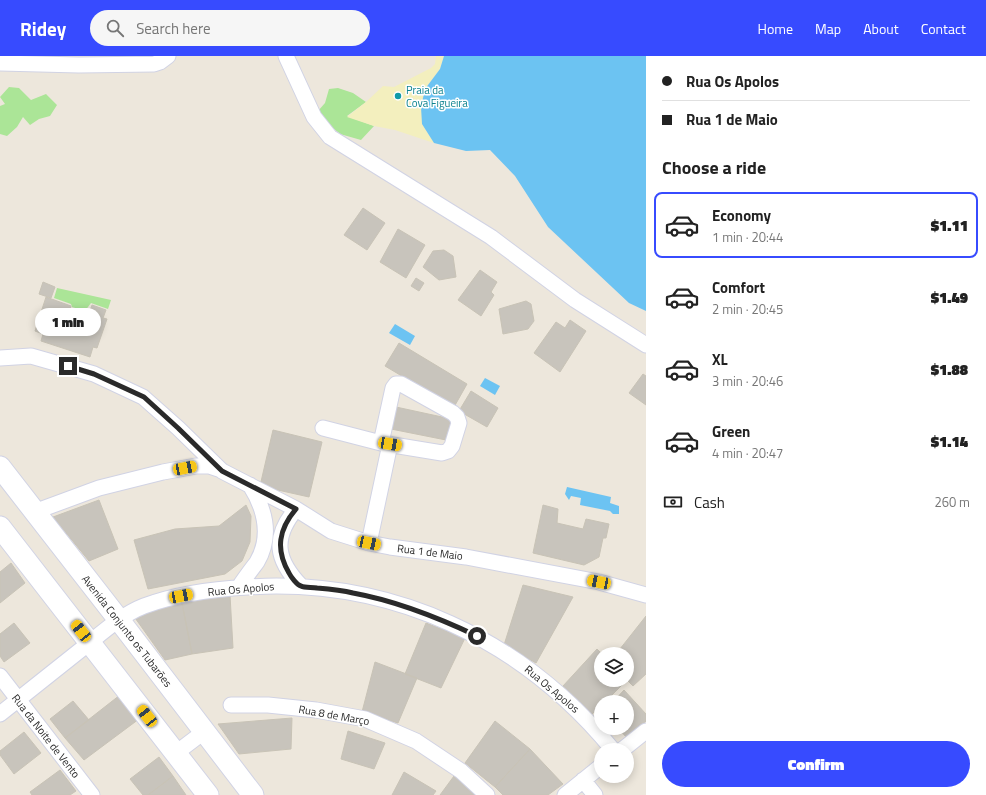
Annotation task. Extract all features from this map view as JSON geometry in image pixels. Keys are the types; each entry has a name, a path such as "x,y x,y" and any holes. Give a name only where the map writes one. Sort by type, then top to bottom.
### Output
{"street":[{"path":"286,56 314,117 330,137 491,237 576,300 646,345"},
{"path":"0,63 79,60 154,64 167,57"},
{"name":"Rua 1 de Maio","path":"0,358 31,356 94,374 144,397 222,471 296,509 331,531 369,543 466,557 521,567 599,582 646,595"},
{"path":"324,428 386,444 442,453 448,451 452,446 458,423 457,417 453,413 401,384 396,384 392,388 386,444 369,543"},
{"path":"34,512 99,488 162,472 196,466 209,466 222,471"},
{"name":"Avenida Conjunto os Tubarões","path":"0,467 253,795"},
{"path":"239,587 257,561 263,546 266,530 264,514 259,499 250,485"},
{"path":"296,509 288,518 283,529 280,541 280,553 284,565 290,575 301,586"},
{"path":"0,527 208,795"},
{"name":"Rua Os Apolos","path":"0,714 119,620 143,606 200,592 239,587 301,586 353,593 404,605 477,636 522,663 553,688 582,714 607,743"},
{"name":"Rua da Noite de Vento","path":"0,676 92,795"},
{"name":"Rua 8 de Março","path":"231,705 268,705 316,710 365,718 416,741 461,771 487,795"},
{"path":"631,743 646,731"},
{"path":"176,753 205,732"},
{"path":"565,795 594,771"},
{"path":"583,780 595,795"}],"green space":[{"path":"9,87 19,88 31,100 46,94 57,105 50,116 39,119 30,125 23,117 17,127 7,136 0,134 0,106 5,104 0,97"},
{"path":"338,88 353,93 366,102 347,116 374,126 361,140 340,134 325,121 318,111 325,103 329,89"},
{"path":"57,288 111,300 108,309 91,303 85,311 72,307 71,304 54,298"}],"sand":[{"name":"Praia da Cova Figueira","path":"436,56 444,56 440,69 425,89 422,124 434,143 395,130 374,126 347,117 383,86 394,87 431,68 435,64"}],"water":[{"path":"444,56 646,56 646,311 629,303 548,227 515,176 490,150 466,151 434,143 422,124 421,107 425,89 440,69"},
{"path":"72,309 84,313 78,330 66,326"},
{"path":"395,324 415,336 410,345 389,333"},
{"path":"485,378 500,386 495,395 480,386"},
{"path":"567,487 611,497 610,503 619,506 619,514 613,514 610,511 580,505 581,498 571,496 569,500 565,494"}],"building":[{"path":"363,208 385,223 367,250 344,235"},
{"path":"398,229 425,245 406,278 380,262"},
{"path":"444,250 453,256 456,277 439,280 423,267 433,251"},
{"path":"480,270 497,282 491,292 494,295 481,316 458,300"},
{"path":"416,278 424,283 419,291 411,286"},
{"path":"43,282 55,287 51,298 39,294"},
{"path":"46,297 71,306 63,327 82,334 92,305 106,310 103,318 107,319 97,348 93,347 90,357 41,341 43,334 35,331"},
{"path":"526,301 531,304 534,321 528,329 503,334 499,309"},
{"path":"570,320 586,331 560,372 534,353 556,322 565,328"},
{"path":"399,343 467,384 454,407 385,366"},
{"path":"643,374 646,376 646,405 629,393"},
{"path":"471,391 498,408 487,427 459,411"},
{"path":"396,407 456,420 451,441 391,429"},
{"path":"273,430 322,442 309,497 260,486"},
{"path":"99,500 118,549 89,561 53,517"},
{"path":"246,505 251,516 250,542 242,561 225,574 148,589 134,540 175,529 219,526"},
{"path":"543,505 558,509 557,523 583,529 586,519 609,524 606,538 603,538 599,557 584,565 533,553"},
{"path":"11,563 25,583 0,603 0,572"},
{"path":"523,585 573,597 536,663 504,645"},
{"path":"230,595 233,648 192,654 182,603"},
{"path":"182,603 192,654 165,660 133,615"},
{"path":"646,616 646,674 634,685 634,647 622,647"},
{"path":"14,623 30,643 4,662 0,656 0,634"},
{"path":"426,623 465,638 441,688 405,674"},
{"path":"594,652 594,687 620,687 612,695 594,695 594,712 592,714 563,686"},
{"path":"375,662 417,678 398,723 362,712"},
{"path":"624,690 629,695 619,695"},
{"path":"120,695 139,719 84,760 65,738"},
{"path":"73,701 89,720 65,738 50,719"},
{"path":"634,701 646,714 646,721 634,732"},
{"path":"292,718 291,749 239,754 218,724"},
{"path":"495,721 530,749 495,787 465,763"},
{"path":"348,731 385,743 374,769 341,759"},
{"path":"24,732 41,753 14,774 0,755 0,751"},
{"path":"530,749 563,784 548,795 503,795 495,787"},
{"path":"159,757 173,776 148,795 143,795 130,779"},
{"path":"60,770 76,791 70,795 32,795 30,792"},
{"path":"404,772 436,791 433,795 392,795"},
{"path":"173,776 186,795 148,795"},
{"path":"454,776 477,795 440,795"}],"place":[{"name":"Praia da Cova Figueira","path":"398,96"}],"route":[{"path":"68,366 94,374 144,397 222,471 296,509 288,518 283,529 280,541 280,553 284,565 290,575 301,586 353,593 404,605 453,624 477,636"}]}
